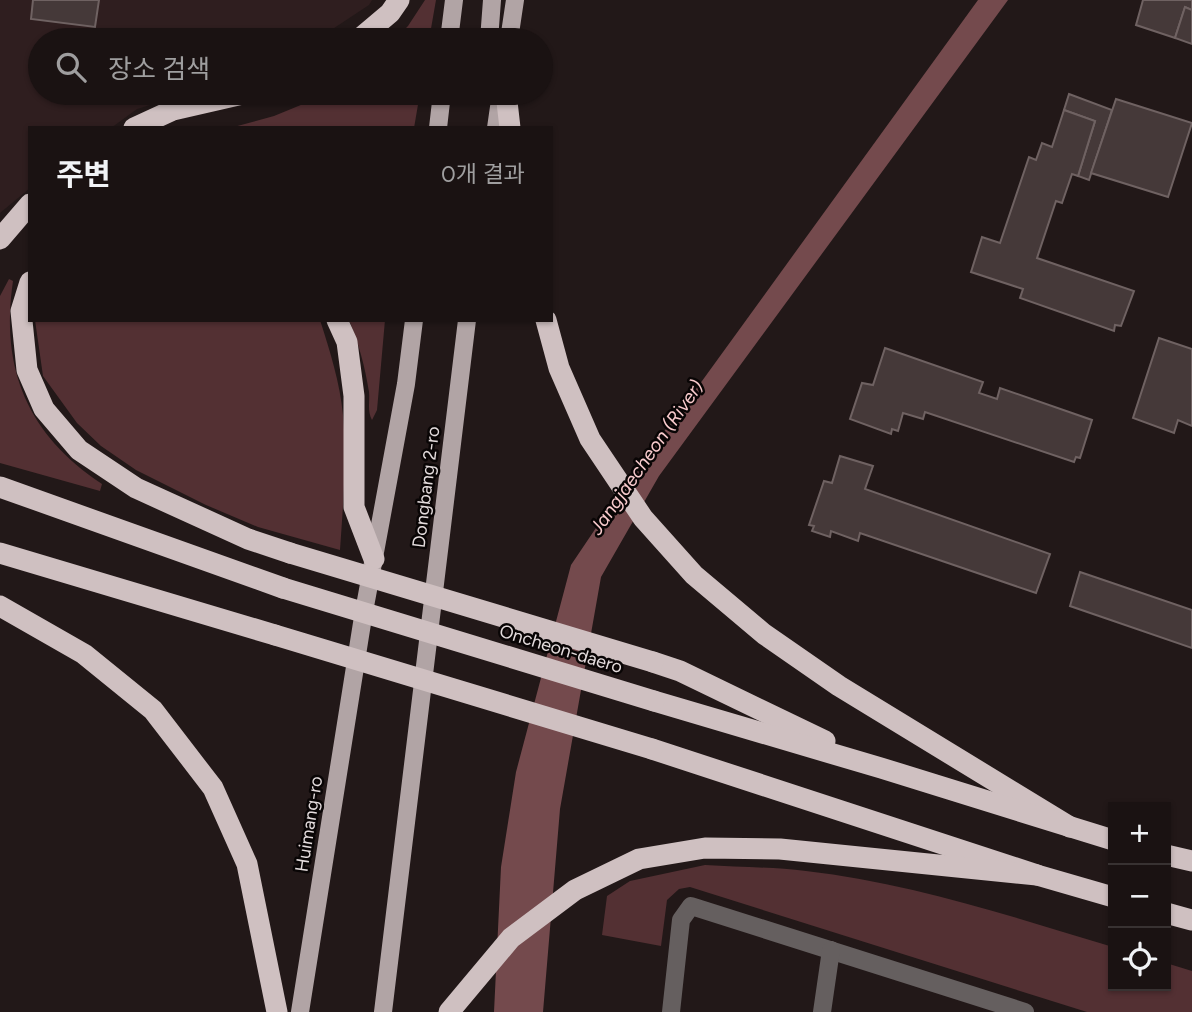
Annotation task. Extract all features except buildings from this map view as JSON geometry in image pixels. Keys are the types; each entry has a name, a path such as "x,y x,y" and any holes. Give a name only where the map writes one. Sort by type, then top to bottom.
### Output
{"highway":[{"path":"372,28 390,13 399,0"},
{"path":"138,126 173,110 195,105"},
{"path":"506,105 510,126"},
{"path":"0,239 28,206"},
{"path":"28,288 21,311 27,370 44,409 79,450 136,488 237,534 290,553 680,671 881,768"},
{"path":"338,322 347,342 354,396 354,507 374,559"},
{"path":"547,322 559,368 590,439 643,518 694,575 764,634 839,686 1070,827"},
{"name":"Oncheon-daero","path":"0,487 283,587 1108,838"},
{"path":"0,553 652,749 1037,875 1108,896"},
{"path":"0,606 84,654 153,710 213,788 247,864 277,1012"},
{"path":"449,1012 511,938 575,890 639,859 705,848 780,849 1037,875"},
{"path":"1171,856 1192,861"},
{"path":"1171,914 1192,920"}],"main road":[{"path":"450,28 454,0"},
{"path":"490,28 492,0"},
{"path":"511,28 515,0"},
{"path":"438,126 441,105"},
{"path":"493,105 495,126"},
{"path":"496,126 501,105"},
{"name":"Dongbang 2-ro","path":"359,642 406,384 414,322"},
{"name":"Dongbang 2-ro","path":"383,1012 467,322"},
{"name":"Huimang-ro","path":"300,1012 359,642"}],"street":[{"path":"670,1012 681,920 691,906 1025,1012"},
{"path":"822,1012 831,950"}],"shaded area":[{"path":"0,0 372,0 369,5 334,28 28,28 28,105 150,105 137,109 114,126 28,126 28,190 0,213"},
{"path":"425,0 436,0 431,28 406,28"},
{"path":"301,105 418,105 414,126 237,126"},
{"path":"9,279 13,281 11,343 16,371 25,397 55,444 76,465 102,484 100,491 0,463 0,296"},
{"path":"35,322 321,322 342,403 345,465 340,550 258,527 136,470 101,446 77,423 43,376"},
{"path":"350,322 385,322 377,410 372,420 364,365"},
{"path":"705,865 845,876 923,892 1108,945 1108,991 1171,991 1171,965 1192,971 1192,1012 1087,1012 690,887 679,889 667,900 661,946 602,935 607,896 630,881"}],"water":[{"name":"Jangjaecheon (River)","path":"978,0 1008,0 659,476 601,577 560,809 543,1012 494,1012 501,867 516,772 571,565 633,473"}]}
